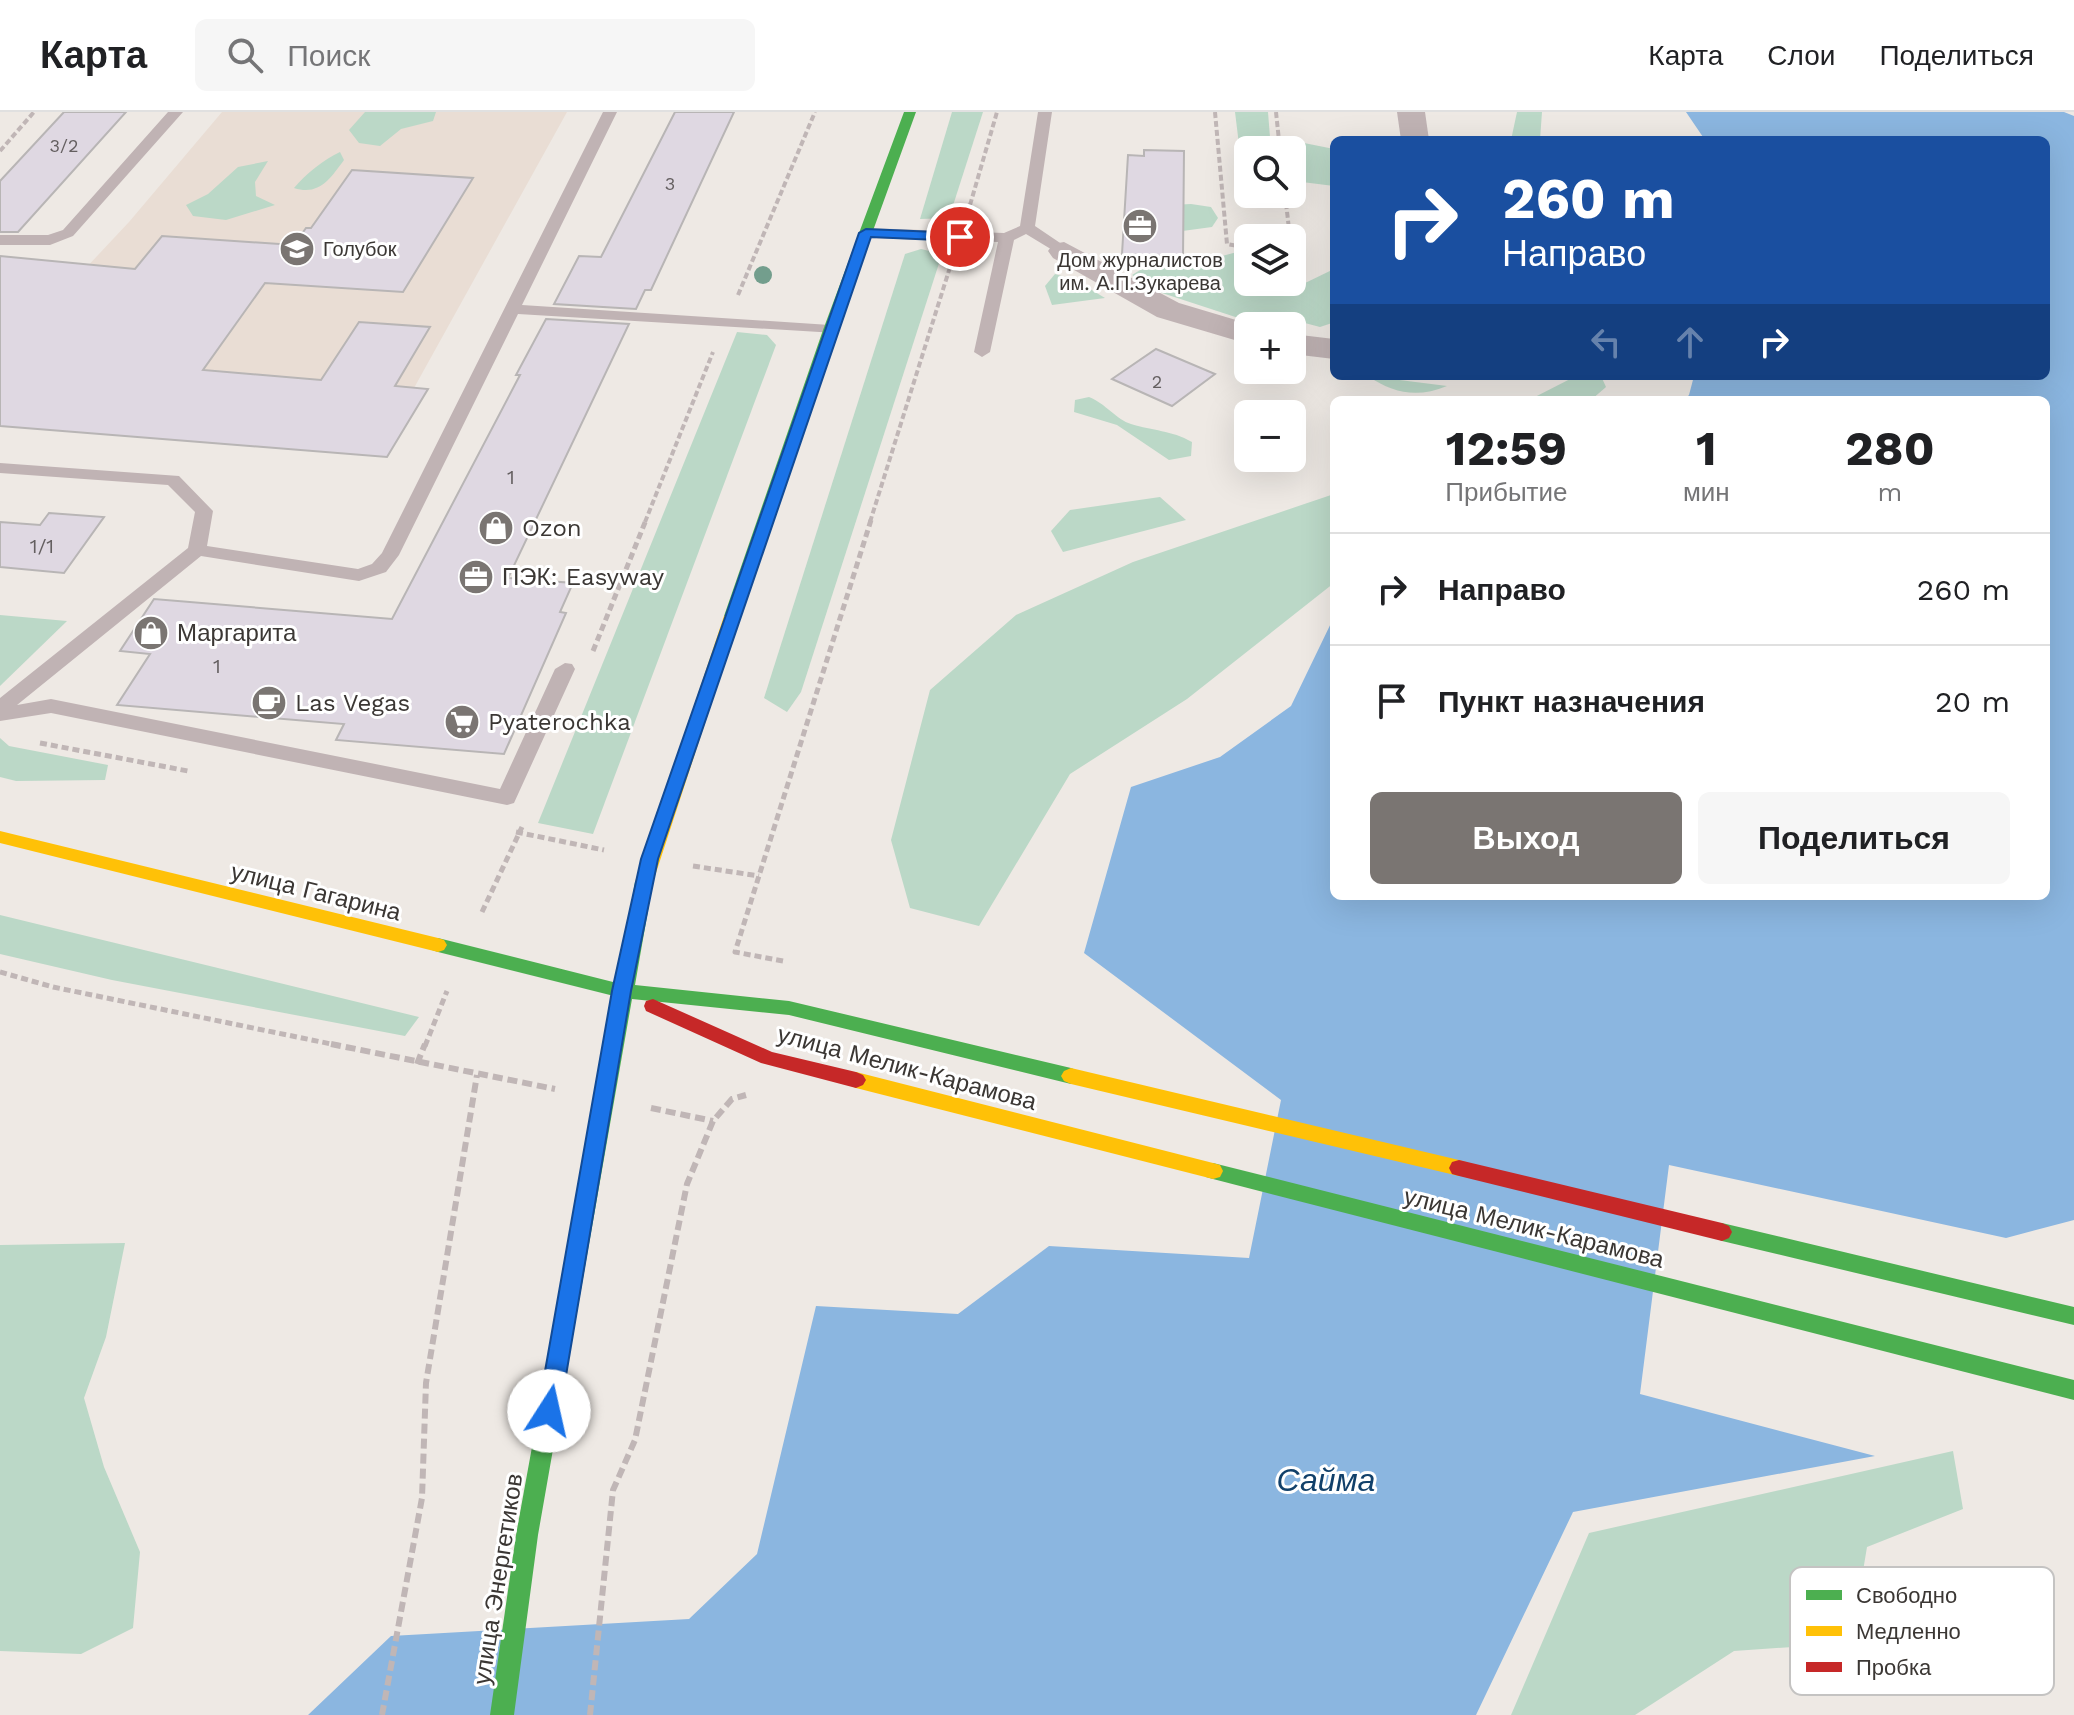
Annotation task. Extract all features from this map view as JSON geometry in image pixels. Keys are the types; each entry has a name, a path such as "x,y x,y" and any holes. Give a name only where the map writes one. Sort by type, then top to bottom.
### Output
{"main road":[{"name":"улица Энергетиков","path":"502,1715 527,1535 622,991 649,859 830,330 910,112"},
{"name":"улица Гагарина","path":"0,837 622,991"},
{"name":"улица Мелик-Карамова","path":"622,991 789,1008 2074,1316"},
{"name":"улица Мелик-Карамова","path":"622,991 768,1058 2074,1390"}],"street":[{"path":"1411,112 1414,136"},
{"path":"1064,251 1168,310 1234,330"},
{"path":"1306,346 1330,349"}],"lane":[{"path":"0,240 50,240 68,233 176,112"},
{"path":"197,550 359,575 379,568 390,555 610,112"},
{"path":"1027,228 1045,112"},
{"path":"866,233 1007,238 1027,228"},
{"path":"1027,228 1064,251"},
{"path":"982,352 1007,238"},
{"path":"511,309 830,330"},
{"path":"0,468 173,480 204,511 197,550 0,711"},
{"path":"0,711 51,706 507,798 565,669"}],"path":[{"path":"0,151 34,112"},
{"path":"741,289 815,112"},
{"path":"761,956 735,952 997,112"},
{"path":"1215,112 1227,244 1234,245"},
{"path":"1276,112 1279,136"},
{"path":"0,972 53,987 713,1121"},
{"path":"382,1715 422,1498 426,1383 477,1075"},
{"path":"590,1715 613,1490 635,1440 687,1184 713,1121 732,1099 757,1091"}],"shaded area":[{"name":"Голубок","path":"222,112 567,112 414,388 62,359 38,319 129,222"}],"green space":[{"path":"365,112 436,112 433,121 401,129 380,146 359,143 349,130"},
{"path":"952,112 983,112 949,218 920,219"},
{"path":"1235,112 1268,112 1270,136 1238,136"},
{"path":"1517,112 1542,112 1540,136 1512,136"},
{"path":"1306,143 1330,148 1330,186 1306,182"},
{"path":"340,152 344,160 323,184 310,190 294,188 315,168"},
{"path":"268,161 255,182 256,196 275,205 226,220 193,216 186,205 208,194 238,167"},
{"path":"1172,205 1211,207 1218,218 1212,227 1175,232"},
{"path":"921,249 942,254 801,692 787,712 764,698 905,254"},
{"path":"1234,253 1234,296 1306,296 1306,283 1330,271 1330,324 1320,327 1306,323 1306,312 1234,312 1234,317 1162,293 1132,275 1158,259 1196,263"},
{"path":"1055,274 1075,280 1105,298 1052,305 1045,286"},
{"path":"737,332 767,335 776,345 593,834 538,823"},
{"path":"1375,380 1447,386 1416,393 1387,387"},
{"path":"1568,380 1603,380 1606,387 1596,396 1537,396"},
{"path":"1089,397 1126,422 1192,442 1191,456 1169,460 1117,425 1074,412 1075,400"},
{"path":"1330,495 1330,586 1187,699 1070,774 979,926 910,908 891,840 930,690 1016,615 1133,562"},
{"path":"1160,497 1186,520 1063,552 1051,531 1070,510"},
{"path":"0,615 67,621 0,686"},
{"path":"0,738 9,746 108,765 105,780 16,781 0,777"},
{"path":"0,915 419,1017 405,1036 112,980 0,954"},
{"path":"125,1243 106,1337 84,1398 104,1467 140,1552 133,1628 81,1654 0,1651 0,1245"},
{"path":"1953,1451 1963,1509 1867,1547 1864,1567 1790,1567 1790,1647 1734,1651 1635,1715 1511,1715 1589,1533"}],"water":[{"name":"Сайма","path":"1686,112 2064,112 2074,116 2074,1220 2006,1238 1669,1165 1640,1394 1875,1456 1573,1512 1476,1715 308,1715 391,1636 689,1619 757,1554 816,1306 958,1314 1049,1246 1249,1258 1281,1100 1084,953 1131,787 1220,757 1291,706 1330,625 1330,900 2050,900 2050,396 1688,396 1693,380 2050,380 2050,136 1702,136"}],"building":[{"path":"64,112 126,112 18,232 0,232 0,181"},
{"path":"675,112 734,112 651,290 645,290 636,309 554,304 579,256 601,257"},
{"path":"1144,150 1184,151 1183,257 1122,254 1128,155 1144,156"},
{"path":"352,170 473,178 403,292 265,283 203,370 321,380 359,322 430,327 395,386 428,389 387,457 0,426 0,256 135,269 162,236 294,245 306,228 311,228"},
{"path":"546,319 629,324 508,578 573,583 560,612 566,613 504,754 336,740 344,724 117,705 150,654 120,651 154,599 392,619 520,375 516,375"},
{"path":"1156,349 1215,374 1172,406 1112,379"},
{"path":"49,513 104,517 64,573 0,567 0,522 40,525"}],"traffic: fast":[{"path":"732,616 830,330 910,112"},
{"path":"502,1715 527,1535 644,882"},
{"path":"438,945 622,991 789,1008 1071,1076"},
{"path":"1213,1171 2074,1390"},
{"path":"1722,1232 2074,1316"}],"traffic: slow":[{"path":"644,882 732,616"},
{"path":"0,837 438,945"},
{"path":"1071,1076 1459,1168"},
{"path":"856,1080 1213,1171"}],"traffic: jam":[{"path":"653,1006 768,1058 856,1080"},
{"path":"1459,1168 1722,1232"}],"place":[{"name":"Дом журналистов им. А.П.Зукарева","path":"1140,226"},
{"name":"Голубок","path":"297,249"},
{"name":"Ozon","path":"496,528"},
{"name":"ПЭК: Easyway","path":"476,577"},
{"name":"Маргарита","path":"151,633"},
{"name":"Las Vegas","path":"269,703"},
{"name":"Pyaterochka","path":"462,722"}],"route":[{"path":"549,1411 622,991 649,859 830,330 866,233 960,237"}]}
